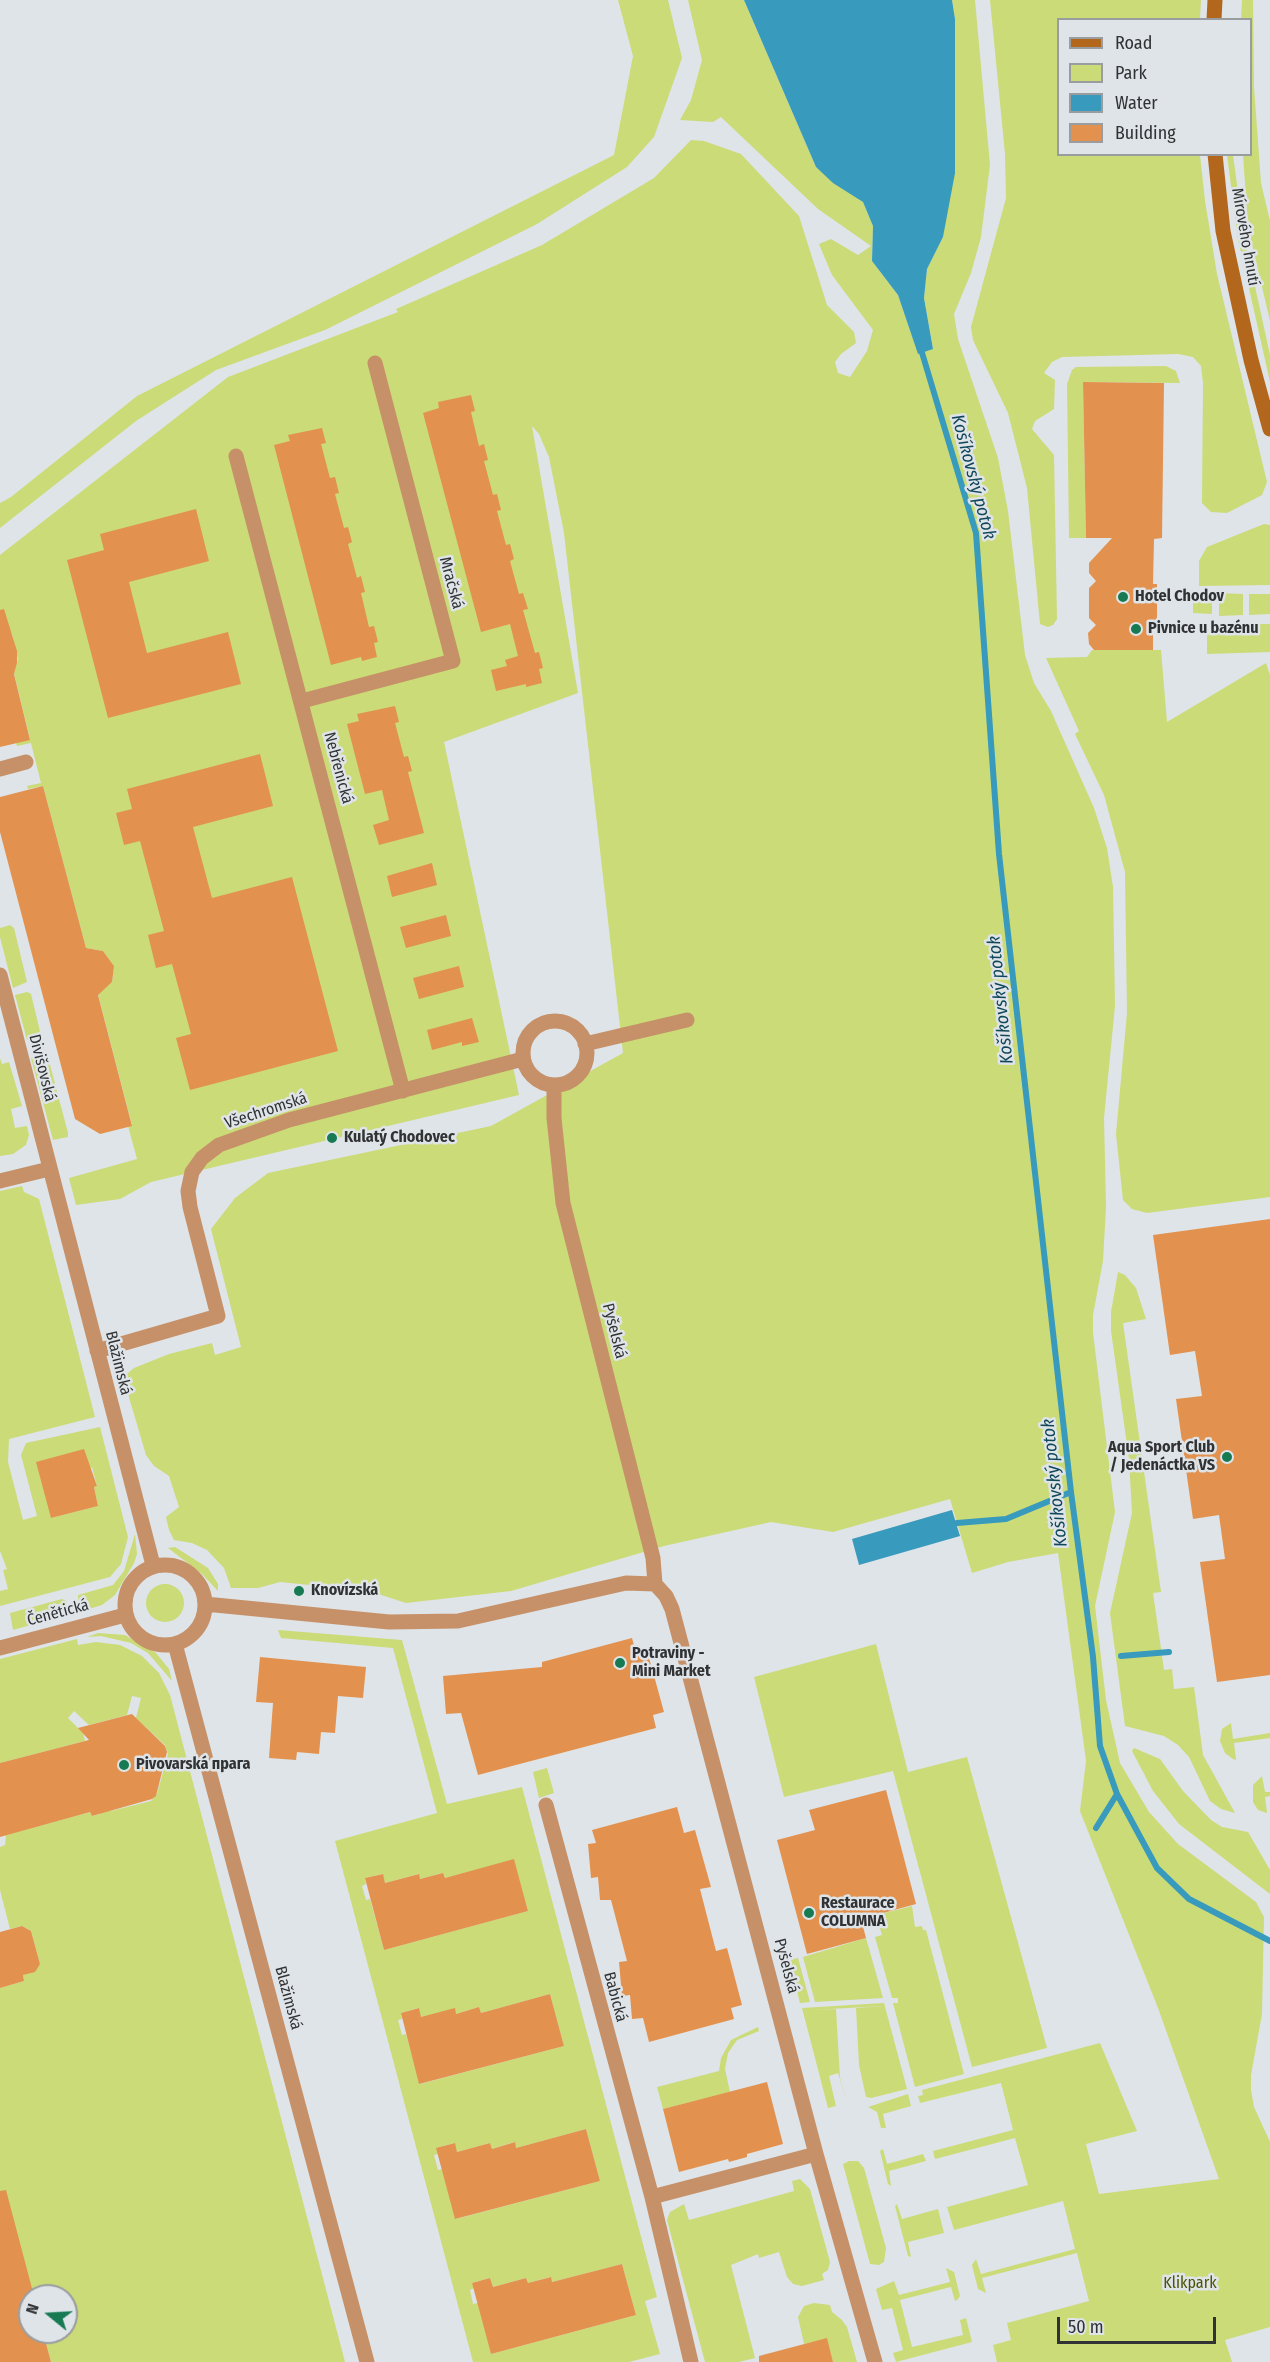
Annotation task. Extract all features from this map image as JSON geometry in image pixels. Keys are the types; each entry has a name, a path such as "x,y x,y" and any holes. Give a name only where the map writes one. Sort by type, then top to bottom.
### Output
{"main road":[{"path":"1214,18 1215,0"},
{"name":"Mírového hnutí","path":"1215,156 1223,231 1251,360 1270,429"}],"street":[{"name":"Mračská","path":"302,701 453,661 375,363"},
{"name":"Nebřenická","path":"236,456 403,1090"},
{"path":"0,769 26,762"},
{"name":"Divišovská","path":"0,975 49,1169"},
{"path":"585,1044 687,1020"},
{"path":"561,1022 569,1025 582,1036 585,1044 582,1069 571,1081 554,1085 538,1081 526,1067 523,1059 525,1041 530,1033 544,1023 561,1022"},
{"name":"Všechromská","path":"97,1351 219,1316 190,1207 188,1191 192,1172 202,1158 219,1145 255,1130 523,1059"},
{"name":"Pyšelská","path":"554,1085 554,1118 563,1203 653,1558 655,1584 666,1596 672,1610 816,2154 875,2362"},
{"path":"0,1181 49,1169"},
{"name":"Blažimská","path":"49,1169 153,1565"},
{"path":"172,1564 189,1572 201,1586 205,1604 199,1626 192,1635 175,1644 159,1645 148,1641 138,1635 125,1615 126,1591 137,1575 153,1565 172,1564"},
{"path":"205,1604 389,1622 458,1621 513,1611 626,1583 655,1584"},
{"name":"Čenětická","path":"0,1648 125,1615"},
{"name":"Blažimská","path":"175,1644 367,2362"},
{"name":"Babická","path":"546,1805 652,2197 692,2362"},
{"path":"652,2197 816,2154"}],"green space":[{"path":"618,0 668,0 682,58 654,137 627,167 537,224 325,330 216,370 136,421 0,528 0,503 11,497 137,396 614,155 633,56"},
{"name":"Klikpark","path":"688,0 744,0 816,167 863,202 873,226 872,261 898,295 918,353 933,348 924,298 927,269 943,237 955,19 952,0 975,0 990,165 981,237 971,273 954,314 958,339 998,458 1008,511 1025,655 1034,683 1051,711 1094,808 1107,848 1113,887 1115,1006 1104,1118 1106,1207 1103,1261 1093,1315 1093,1333 1115,1512 1095,1606 1106,1700 1120,1763 1149,1812 1178,1844 1256,1902 1264,1917 1262,2014 1251,2075 1251,2090 1254,2107 1270,2142 1270,2327 1225,2340 1232,2362 997,2362 993,2345 1011,2340 1007,2323 1089,2301 1077,2253 982,2278 986,2293 978,2289 972,2265 976,2259 981,2274 1075,2249 1063,2201 954,2230 947,2207 1028,2185 1015,2138 935,2159 933,2151 1013,2130 1001,2083 920,2103 918,2096 923,2095 922,2090 1100,2043 1137,2131 1086,2144 1099,2194 1219,2179 1158,2008 1080,1811 1086,1761 1058,1553 1008,1562 972,1573 950,1499 833,1532 771,1522 664,1546 511,1591 406,1603 369,1591 280,1582 258,1588 231,1588 224,1568 207,1550 192,1543 174,1540 169,1530 166,1517 179,1507 169,1476 154,1466 146,1455 123,1377 134,1368 169,1354 212,1343 215,1355 241,1347 211,1229 235,1198 268,1173 491,1126 623,1053 564,533 549,457 539,434 532,426 578,693 444,742 519,1095 151,1182 120,1199 76,1205 69,1178 137,1159 128,1126 132,1125 98,994 112,982 114,966 103,951 86,948 43,786 28,789 27,786 41,783 31,743 17,746 16,743 30,739 14,673 18,659 12,634 0,623 0,555 228,377 398,312 396,309 542,245 654,178 691,140 704,141 741,154 799,216 827,305 854,332 856,343 841,354 835,362 838,373 850,377 867,351 873,330 832,275 819,244 831,239 858,255 871,246 818,209 721,117 713,122 680,120 691,100 702,60"},
{"path":"990,0 1201,0 1200,18 1057,18 1057,156 1200,156 1217,274 1267,482 1262,495 1227,513 1211,512 1202,503 1203,383 1201,366 1193,357 1178,354 1062,357 1052,362 1044,373 1055,380 1054,409 1035,421 1032,429 1054,455 1057,619 1053,625 1048,627 1040,624 1027,488 1008,413 973,340 971,327 1006,198 1005,154"},
{"path":"1242,0 1253,0 1254,87 1261,183 1270,221 1270,321 1248,227 1243,156 1252,156 1252,18 1241,18"},
{"path":"1227,156 1233,156 1244,236 1270,355 1270,382 1238,239"},
{"path":"1166,366 1176,371 1180,383 1083,382 1086,538 1069,538 1067,384 1072,370 1076,367"},
{"path":"1264,524 1270,525 1270,585 1199,586 1199,561 1207,547"},
{"path":"1219,593 1243,594 1243,615 1219,616"},
{"path":"1193,594 1212,594 1212,614 1193,613"},
{"path":"1249,594 1270,594 1270,614 1249,615"},
{"path":"1207,624 1270,624 1270,652 1207,654"},
{"path":"1092,650 1161,650 1167,722 1266,663 1270,675 1270,1197 1147,1213 1132,1209 1123,1200 1116,1134 1127,1013 1125,872 1104,795 1075,734 1079,731 1046,658 1087,657"},
{"path":"10,925 14,928 27,982 13,988 0,937 0,928"},
{"path":"27,992 31,994 44,1048 39,1049 36,1038 27,1040 15,995"},
{"path":"44,1055 48,1057 68,1133 68,1137 53,1140 31,1058"},
{"path":"0,1058 2,1064 9,1062 22,1106 11,1109 15,1128 27,1126 29,1135 26,1145 13,1154 0,1156"},
{"path":"22,1186 24,1192 39,1199 95,1417 9,1439 8,1462 23,1520 37,1516 21,1455 26,1443 100,1427 128,1537 121,1564 110,1577 0,1606 0,1591 8,1589 3,1570 7,1569 0,1551 0,1191","holes":["92,1467 97,1486 94,1487 98,1506 51,1518"]},
{"path":"1118,1272 1125,1275 1136,1288 1146,1319 1123,1323 1161,1592 1153,1593 1164,1670 1172,1669 1174,1689 1194,1687 1203,1755 1235,1813 1221,1809 1210,1801 1189,1757 1178,1745 1164,1736 1125,1726 1110,1613 1132,1513 1129,1459 1111,1331 1111,1312"},
{"path":"135,1534 137,1554 115,1595 102,1605 79,1612 78,1595 113,1585 124,1571"},
{"path":"175,1547 208,1568 218,1584 218,1591 202,1574 168,1548"},
{"path":"165,1584 179,1589 184,1603 179,1617 165,1622 151,1617 146,1603 151,1589"},
{"path":"62,1599 66,1601 70,1614 13,1630 10,1613"},
{"path":"278,1630 402,1640 447,1804 522,1787 657,2297 645,2301 660,2354 629,2362 473,2362 335,1841 437,1813 393,1648 281,1638","holes":["514,1860 528,1911 384,1950 370,1899 366,1900 362,1886 366,1884 365,1878 382,1874 385,1883 418,1874 420,1879 443,1873 445,1878","550,1994 564,2046 420,2084 406,2034 402,2035 398,2020 402,2019 401,2013 418,2008 421,2017 456,2014 479,2007 481,2013","586,2129 600,2181 456,2219 442,2169 438,2170 434,2155 438,2154 437,2148 454,2143 457,2152 490,2143 492,2149 514,2142 516,2148","622,2264 636,2315 491,2354 478,2303 473,2304 470,2290 474,2288 472,2283 490,2278 493,2287 526,2278 528,2283 550,2277 552,2282"]},
{"path":"98,1633 125,1635 156,1653 169,1669 172,1681 148,1653 131,1643 101,1636 87,1637"},
{"path":"77,1639 78,1645 96,1642 120,1645 142,1656 159,1673 170,1695 345,2362 51,2362 46,2344 78,2344 78,2284 30,2284 0,2197 0,1988 24,1981 23,1975 40,1964 31,1931 22,1926 10,1929 0,1890 0,1847 5,1845 6,1835 90,1812 92,1816 100,1814 102,1809 111,1811 151,1801 157,1794 168,1754 165,1745 136,1718 141,1698 132,1696 127,1715 89,1725 74,1711 68,1718 83,1733 85,1741 0,1763 0,1659"},
{"path":"876,1644 908,1772 967,1757 1047,2048 972,2067 893,1771 784,1797 754,1677"},
{"path":"1231,1723 1233,1739 1270,1733 1270,1738 1234,1743 1236,1760 1233,1759 1225,1753 1220,1741 1222,1729"},
{"path":"1134,1748 1160,1759 1183,1791 1211,1820 1222,1827 1248,1832 1270,1870 1270,1894 1179,1824 1153,1791 1132,1751"},
{"path":"547,1768 554,1793 539,1798 533,1772"},
{"path":"1262,1776 1265,1792 1270,1792 1270,1796 1265,1797 1267,1813 1258,1810 1253,1802 1253,1785"},
{"path":"912,1906 915,1927 922,1926 923,1930 926,1930 964,2074 915,2087 893,2003 898,2003 898,1998 892,1998 875,1937 882,1935 876,1915"},
{"path":"866,1938 883,1998 815,2002 803,1957"},
{"path":"798,1958 810,2002 800,2003 789,1960"},
{"path":"884,2003 907,2089 871,2098 866,2097 859,2065 856,2008 883,2006 812,2010 836,2009 840,2078 847,2102 838,2073 829,2076 836,2106 828,2108 802,2008"},
{"path":"758,2027 759,2031 737,2040 728,2053 725,2069 730,2092 663,2109 657,2087 719,2071 721,2058 731,2040"},
{"path":"908,2094 911,2106 883,2114 886,2128 881,2128 877,2112 868,2107"},
{"path":"883,2149 887,2164 923,2154 926,2161 889,2171 891,2186 888,2184 880,2151"},
{"path":"858,2161 864,2168 886,2248 884,2262 879,2265 870,2264 843,2164"},
{"path":"800,2179 810,2189 830,2262 828,2270 822,2274 824,2280 802,2286 793,2284 787,2277 779,2252 759,2258 758,2254 731,2265 755,2358 739,2362 705,2362 667,2220 670,2212 684,2204 689,2220 794,2191 792,2181"},
{"path":"897,2204 902,2219 938,2209 944,2233 908,2242 911,2257 908,2256 895,2206"},
{"path":"946,2268 954,2272 960,2296 957,2300 955,2301 951,2287 900,2300 912,2347 963,2335 960,2320 966,2318 972,2342 896,2362 893,2353 903,2350 892,2308 882,2310 876,2289 894,2281 899,2295 950,2282"},
{"path":"814,2303 830,2305 832,2312 842,2320 847,2327 857,2362 833,2362 827,2339 804,2344 798,2317 804,2306"}],"water":[{"path":"744,0 952,0 955,19 955,173 943,237 927,269 924,298 933,349 918,354 898,295 872,261 873,226 863,202 833,183 816,167"},
{"path":"952,1510 960,1536 859,1565 852,1539"}],"building":[{"path":"1083,382 1164,383 1162,538 1154,539 1153,584 1157,584 1157,622 1153,622 1153,650 1094,650 1089,644 1088,633 1096,625 1089,618 1089,588 1096,581 1089,573 1089,563 1112,538 1086,538"},
{"path":"471,395 475,411 471,412 479,446 484,444 488,460 484,461 493,495 497,494 501,510 497,511 506,545 510,544 514,559 510,561 519,594 523,593 528,609 523,610 535,653 539,652 543,668 539,669 542,683 526,687 526,684 496,691 491,670 507,666 505,660 518,656 510,624 481,632 423,413 439,408 438,402"},
{"path":"322,428 326,443 321,444 330,478 335,477 339,493 335,494 344,528 348,527 352,542 348,544 357,578 361,576 365,592 361,593 369,627 374,626 378,642 374,643 377,657 362,661 361,657 331,665 274,445 290,441 288,435"},
{"path":"196,509 209,561 129,582 147,653 228,632 241,684 108,718 67,560 104,550 100,534"},
{"path":"4,609 17,651 14,674 30,740 0,747 0,610"},
{"path":"395,706 399,722 395,723 404,757 408,756 412,771 408,772 424,833 379,845 373,825 389,820 382,790 365,794 347,724 359,721 357,714"},
{"path":"260,754 273,806 193,827 212,898 292,877 338,1051 190,1090 176,1038 191,1034 172,964 156,968 148,935 164,931 140,841 124,845 116,813 132,809 127,789"},
{"path":"43,786 86,948 103,951 114,966 112,982 98,995 132,1126 100,1134 75,1119 0,832 0,797"},
{"path":"432,863 437,885 392,897 387,876"},
{"path":"446,915 451,936 406,948 400,927"},
{"path":"459,966 464,987 419,999 413,978"},
{"path":"472,1018 479,1042 462,1046 462,1042 432,1050 427,1030"},
{"name":"Aqua Sport Club / Jedenáctka VS","path":"1270,1219 1270,1675 1217,1682 1200,1562 1225,1559 1219,1515 1193,1519 1176,1399 1202,1396 1195,1351 1170,1355 1153,1235"},
{"path":"84,1449 97,1486 94,1487 98,1506 51,1518 36,1462"},
{"path":"632,1638 637,1656 648,1654 664,1712 653,1715 656,1728 478,1775 461,1713 446,1714 443,1676 542,1667 542,1662"},
{"path":"260,1657 366,1667 363,1698 338,1696 335,1733 321,1732 319,1754 297,1752 296,1760 269,1758 273,1703 256,1702"},
{"path":"132,1714 165,1746 167,1752 156,1796 92,1816 90,1812 0,1837 0,1763 89,1740 78,1728"},
{"path":"886,1790 916,1904 861,1919 866,1938 807,1954 777,1840 815,1830 809,1810"},
{"path":"677,1807 684,1833 695,1830 711,1887 700,1889 716,1951 727,1948 742,2005 731,2008 734,2019 649,2042 643,2018 632,2019 630,1995 622,1996 619,1962 627,1961 611,1900 600,1900 598,1877 591,1878 588,1844 596,1843 592,1830"},
{"path":"514,1859 528,1911 384,1950 365,1878 383,1874 385,1883 419,1874 420,1879 443,1873 445,1878"},
{"path":"22,1926 31,1931 40,1964 35,1972 23,1975 24,1981 0,1988 0,1932"},
{"path":"550,1994 564,2046 419,2084 401,2013 419,2008 421,2017 455,2008 456,2014 479,2007 481,2013"},
{"path":"767,2082 783,2144 747,2154 747,2157 729,2162 728,2159 679,2172 663,2109"},
{"path":"586,2129 600,2181 455,2219 436,2148 455,2143 457,2152 490,2143 492,2149 515,2142 516,2148"},
{"path":"6,2190 31,2284 18,2284 18,2344 46,2344 51,2362 0,2362 0,2191"},
{"path":"622,2264 636,2315 491,2354 472,2283 490,2278 493,2287 526,2278 528,2283 551,2277 552,2282"},
{"path":"827,2338 833,2362 759,2362 759,2356"}],"waterway":[{"name":"Košíkovský potok","path":"920,346 976,533 999,854 1071,1492 1093,1657 1100,1746 1117,1794 1157,1868 1189,1899 1270,1941"},
{"path":"957,1523 1006,1519 1071,1492"},
{"path":"1121,1656 1169,1652"},
{"path":"1096,1828 1117,1794"}],"place":[{"name":"Hotel Chodov","path":"1123,597"},
{"name":"Pivnice u bazénu","path":"1136,629"},
{"name":"Kulatý Chodovec","path":"332,1138"},
{"name":"Aqua Sport Club / Jedenáctka VS","path":"1227,1457"},
{"name":"Knovízská","path":"299,1591"},
{"name":"Potraviny - Mini Market","path":"620,1663"},
{"name":"Pivovarská прага","path":"124,1765"},
{"name":"Restaurace COLUMNA","path":"809,1913"}]}
